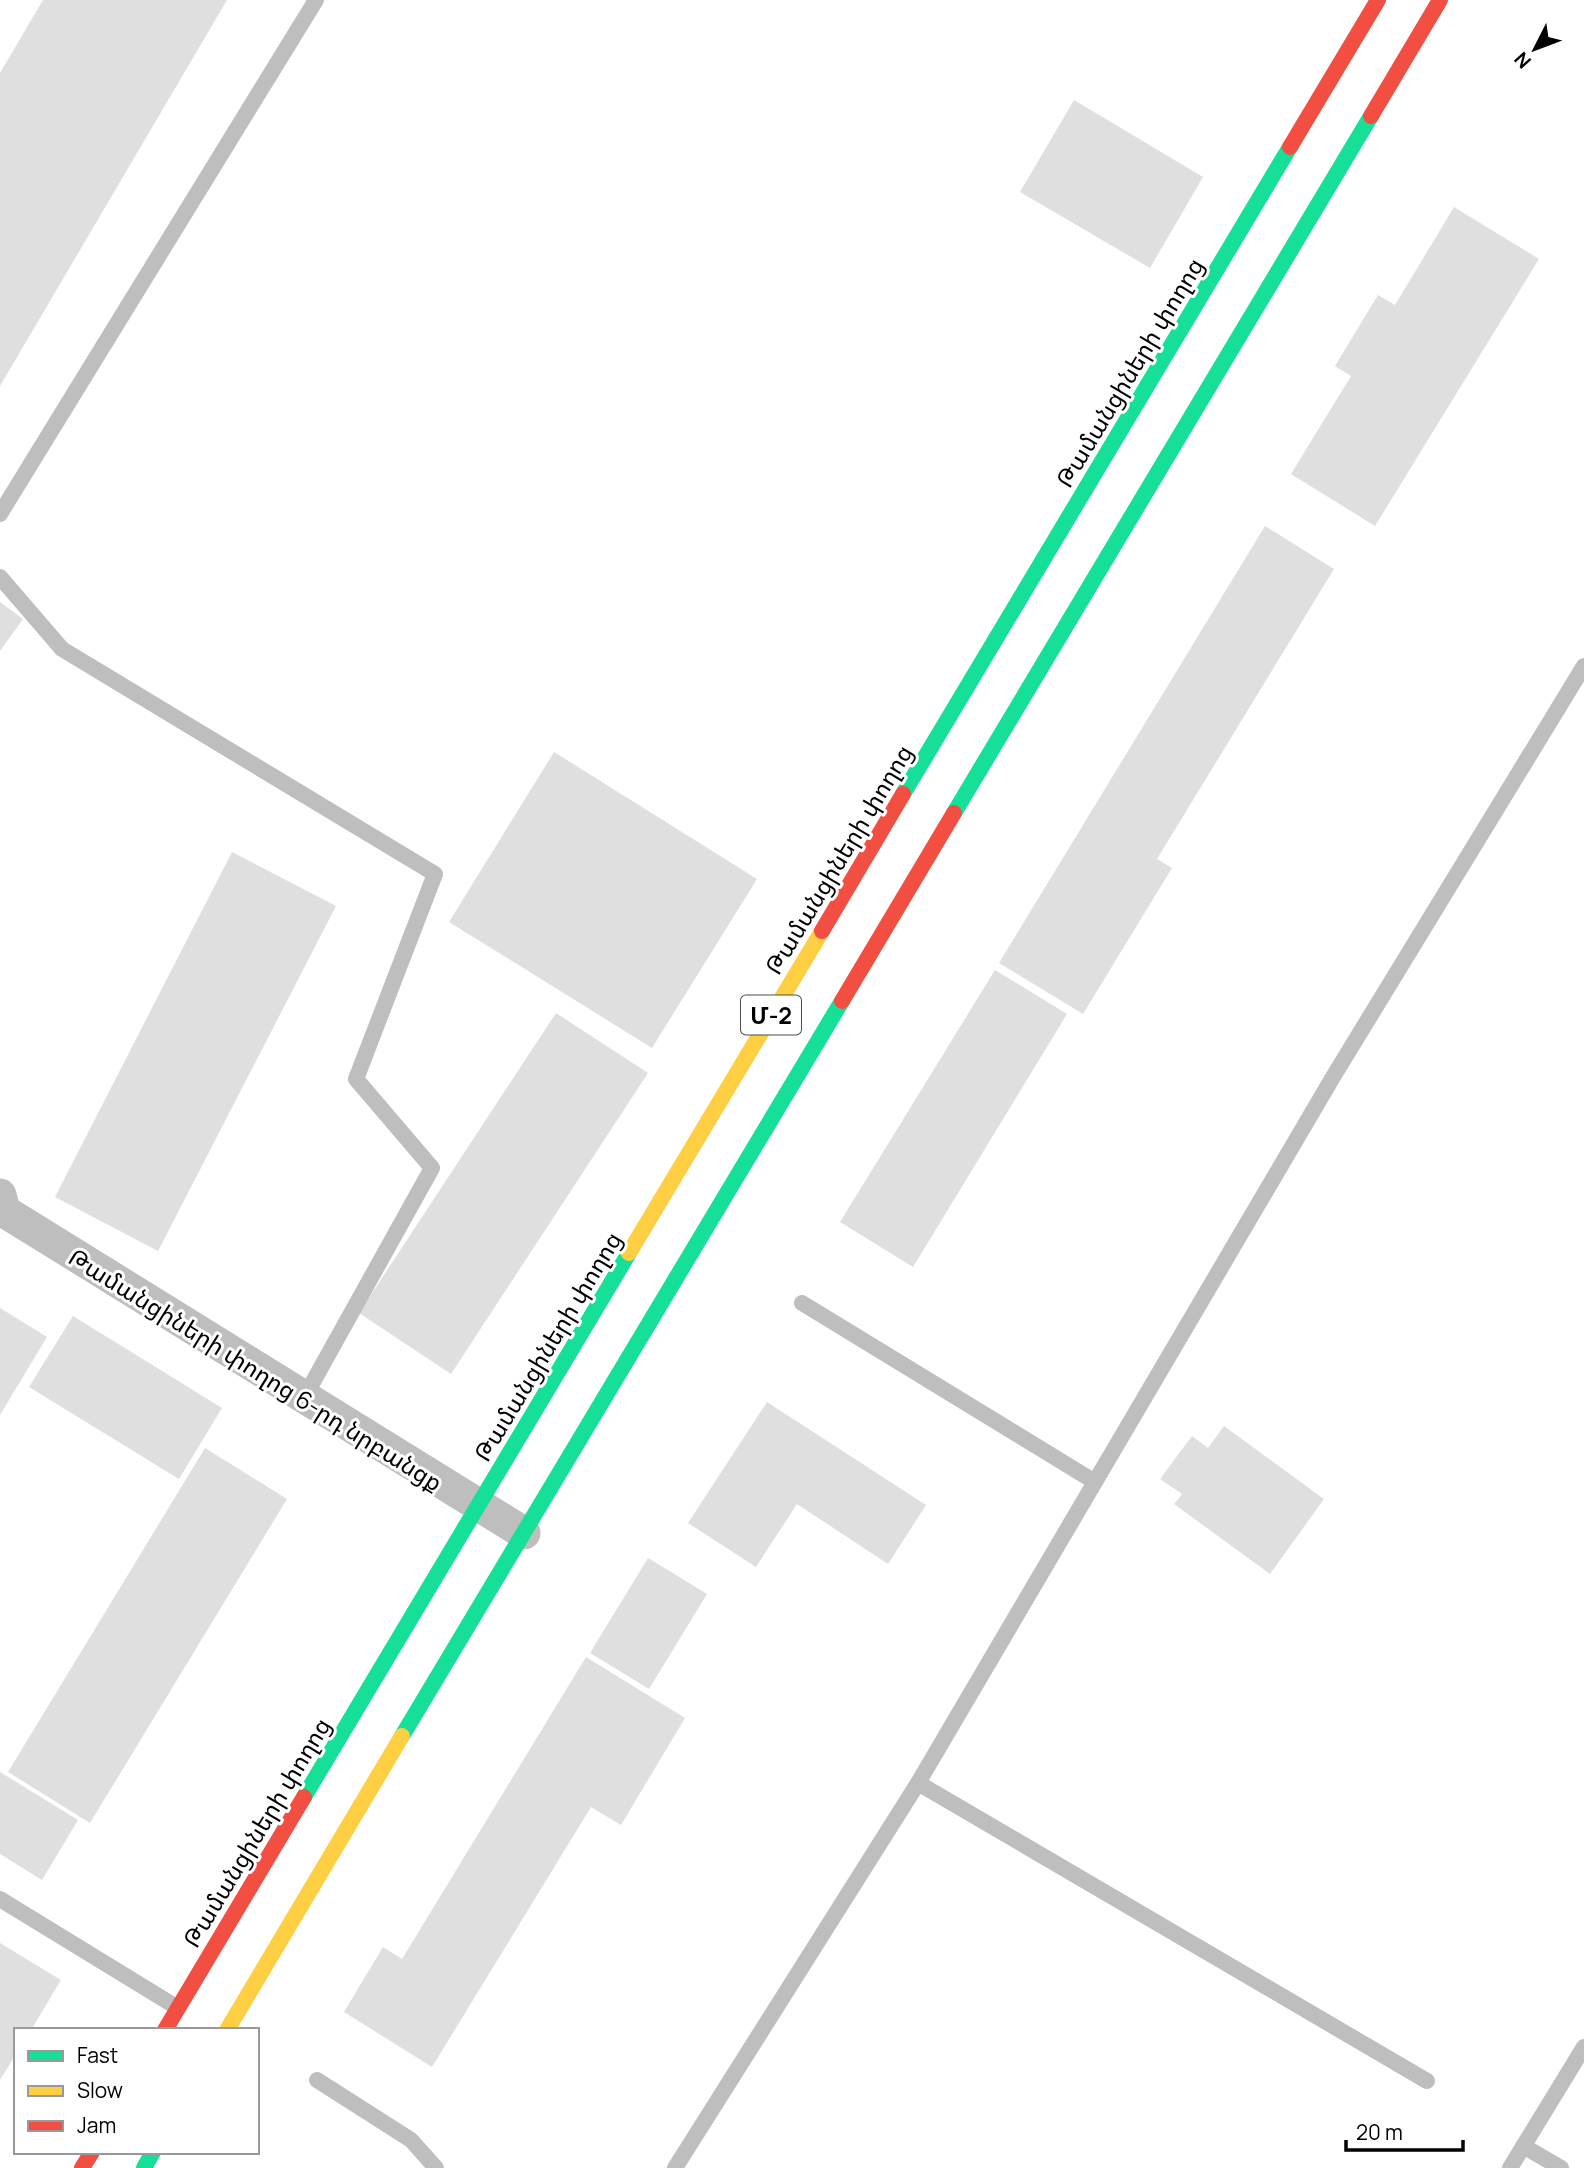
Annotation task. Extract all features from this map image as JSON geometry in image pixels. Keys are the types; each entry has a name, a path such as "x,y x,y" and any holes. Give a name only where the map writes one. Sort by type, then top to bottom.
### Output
{"main road":[{"name":"Թամանցիների փողոց","path":"166,2028 1378,0"},
{"name":"Մ-2","path":"228,2028 1440,0"}],"street":[{"name":"Թամանցիների փողոց 6-րդ նրբանցք","path":"0,1195 4,1211 478,1507 524,1533"}],"lane":[{"path":"0,514 316,0"},
{"path":"0,577 62,649 435,874 356,1079 432,1168 304,1398"},
{"path":"675,2168 918,1783 1333,1077 1584,666"},
{"path":"802,1303 1095,1482"},
{"path":"918,1783 1427,2081"},
{"path":"0,1899 178,2008"},
{"path":"1510,2168 1584,2047"},
{"path":"317,2080 411,2140 436,2168"},
{"path":"1523,2146 1561,2168"}],"building":[{"path":"43,0 227,0 0,386 0,73"},
{"path":"1074,100 1203,177 1150,268 1020,192"},
{"path":"1454,207 1539,259 1375,526 1291,474 1351,376 1335,366 1378,295 1395,305"},
{"path":"1265,526 1334,569 1157,859 1172,868 1083,1014 999,963"},
{"path":"0,602 23,619 0,651"},
{"path":"554,752 757,879 652,1048 449,922"},
{"path":"232,852 336,906 158,1251 55,1197"},
{"path":"995,970 1067,1014 913,1267 840,1222"},
{"path":"556,1013 648,1073 451,1374 359,1313"},
{"path":"0,1308 47,1337 0,1415"},
{"path":"73,1316 222,1408 179,1479 29,1387"},
{"path":"767,1402 926,1505 888,1564 797,1504 756,1567 688,1523"},
{"path":"1224,1426 1324,1499 1270,1574 1174,1504 1182,1494 1160,1479 1192,1436 1208,1448"},
{"path":"205,1448 287,1499 90,1823 8,1772"},
{"path":"648,1558 707,1594 649,1689 590,1653"},
{"path":"586,1657 685,1718 621,1825 591,1807 432,2067 344,2012 383,1947 402,1959"},
{"path":"0,1772 78,1820 42,1880 0,1854"},
{"path":"0,1943 61,1980 32,2028 14,2028 14,2057 0,2080"}],"traffic: fast":[{"path":"954,813 1371,116"},
{"path":"903,794 1290,147"},
{"path":"402,1736 842,1001"},
{"path":"304,1797 629,1253"},
{"path":"144,2168 152,2154"}],"traffic: slow":[{"path":"629,1253 822,931"},
{"path":"228,2028 402,1736"}],"traffic: jam":[{"path":"1290,147 1378,0"},
{"path":"1371,116 1440,0"},
{"path":"822,931 903,794"},
{"path":"842,1001 954,813"},
{"path":"166,2028 304,1797"},
{"path":"82,2168 91,2154"}]}
